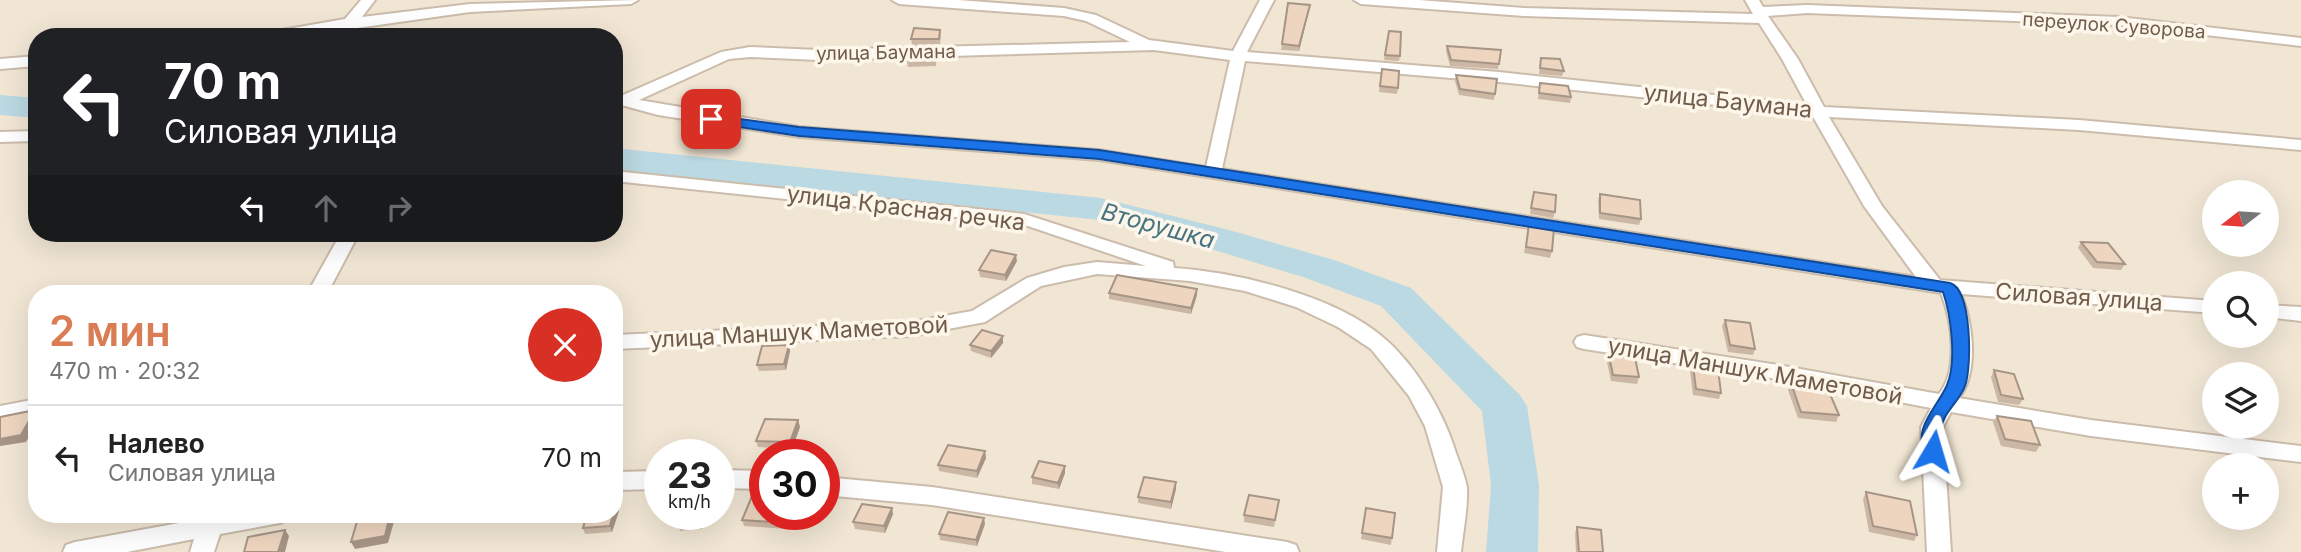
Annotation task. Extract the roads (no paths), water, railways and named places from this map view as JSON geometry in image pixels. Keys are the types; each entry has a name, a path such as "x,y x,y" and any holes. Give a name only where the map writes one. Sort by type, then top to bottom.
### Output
{"street":[{"path":"350,23 368,0"},
{"path":"322,28 470,8 631,0"},
{"name":"улица Баумана","path":"899,0 957,2 1064,12 1091,18 1144,43 1238,56 1499,77 1816,111 2079,125 2301,145"},
{"path":"1213,173 1238,56 1267,0"},
{"name":"переулок Суворова","path":"1361,0 1524,12 1807,9 2119,21 2301,43"},
{"path":"1758,10 1778,38 1816,111 1893,234 1942,287 1958,311 1961,348 1956,386 1932,427 1939,552"},
{"name":"улица Баумана","path":"623,98 726,55 750,52 818,55 1157,46"},
{"path":"0,64 28,62"},
{"name":"Силовая улица","path":"623,100 658,110 799,132 1099,155 1942,287 2202,306"},
{"path":"0,137 28,136"},
{"name":"улица Красная речка","path":"623,177 1024,219 1190,275"},
{"path":"322,285 345,242"},
{"name":"улица Маншук Маметовой","path":"623,342 911,329 978,317 1034,282 1064,273 1097,268 1190,275 1247,285 1303,302 1345,321 1378,344 1417,392 1436,426 1455,487 1449,552"},
{"path":"2279,312 2301,314"},
{"name":"улица Маншук Маметовой","path":"1584,342 1778,372 2091,428 2301,454"},
{"path":"0,414 28,409"},
{"path":"623,481 644,480"},
{"path":"840,487 932,496 1287,552"},
{"path":"75,552 203,523"},
{"path":"202,552 211,523"}],"waterway":[{"name":"Вторушка","path":"0,105 28,107"},
{"name":"Вторушка","path":"623,160 1101,209 1215,238 1320,269 1396,297 1504,406 1515,485 1512,552"}]}
